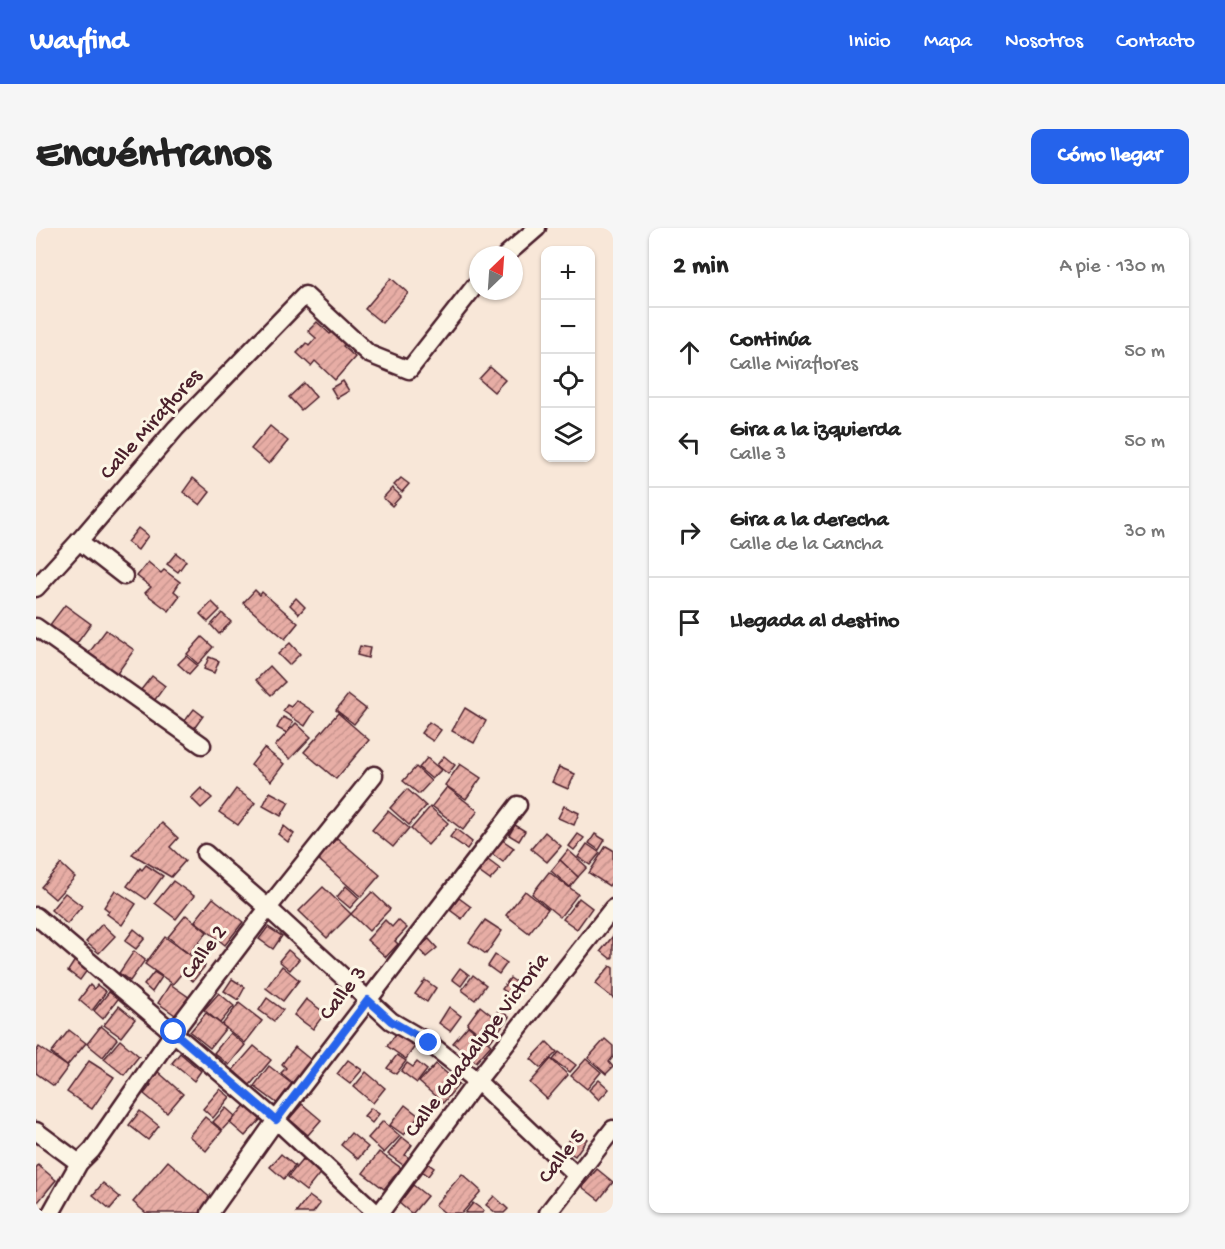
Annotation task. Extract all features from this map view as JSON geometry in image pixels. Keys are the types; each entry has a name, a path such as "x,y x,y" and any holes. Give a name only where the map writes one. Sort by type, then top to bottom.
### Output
{"street":[{"path":"516,246 537,228"},
{"name":"Calle Miraflores","path":"36,588 176,428 305,295 369,354 409,370 469,293"},
{"path":"79,541 124,576"},
{"path":"36,627 202,745"},
{"name":"Calle 2","path":"51,1213 80,1164 174,1032 268,908 374,775"},
{"name":"Calle 3","path":"210,1213 276,1120 518,805"},
{"path":"205,853 391,1021 429,1043 477,1082 577,1176"},
{"name":"Calle Guadalupe Victoria","path":"378,1213 613,908"},
{"path":"36,916 276,1120 378,1213"},
{"name":"Calle 5","path":"548,1213 613,1129"},
{"path":"36,1131 80,1164"}],"building":[{"path":"391,278 408,293 382,323 365,309"},
{"path":"317,322 330,334 333,331 346,343 343,346 355,357 335,380 315,361 311,366 297,353 306,343 309,346 316,338 308,331"},
{"path":"490,367 505,380 494,392 479,379"},
{"path":"343,381 349,391 337,398 331,388"},
{"path":"304,383 316,397 301,410 289,397"},
{"path":"270,426 288,441 269,464 251,449"},
{"path":"193,478 210,492 200,505 183,492"},
{"path":"401,478 409,484 402,492 394,485"},
{"path":"392,488 401,496 392,506 383,498"},
{"path":"138,528 148,536 138,550 127,542"},
{"path":"176,553 186,561 178,572 167,564"},
{"path":"148,562 161,573 164,570 180,582 174,591 180,596 169,611 145,593 151,587 137,576"},
{"path":"255,590 260,595 262,592 298,623 285,639 243,603"},
{"path":"296,598 305,607 299,614 290,605"},
{"path":"212,602 220,610 208,622 200,614"},
{"path":"65,605 91,624 75,646 49,626"},
{"path":"222,613 231,622 219,634 211,625"},
{"path":"106,630 134,650 116,675 88,654"},
{"path":"202,637 213,647 198,664 187,654"},
{"path":"290,643 300,654 289,665 278,654"},
{"path":"360,646 370,648 368,658 357,655"},
{"path":"186,656 197,665 189,674 178,664"},
{"path":"209,657 219,661 214,673 204,669"},
{"path":"270,666 285,682 271,695 256,680"},
{"path":"152,676 165,686 154,701 140,691"},
{"path":"348,695 366,709 354,724 336,710"},
{"path":"296,700 314,712 305,726 283,711 287,705 291,707"},
{"path":"465,708 486,721 474,743 452,731"},
{"path":"194,709 203,716 191,733 181,726"},
{"path":"338,713 369,740 336,779 304,752"},
{"path":"283,717 293,722 287,733 277,728"},
{"path":"429,722 441,730 433,741 421,733"},
{"path":"296,723 311,737 290,759 275,746"},
{"path":"264,748 284,764 271,781 251,765"},
{"path":"444,756 455,765 448,774 437,765"},
{"path":"427,758 441,770 432,779 419,768"},
{"path":"460,764 481,778 466,799 445,785"},
{"path":"416,767 431,781 419,794 403,781"},
{"path":"559,767 575,774 568,789 552,782"},
{"path":"447,787 478,811 463,830 432,806"},
{"path":"201,788 212,798 201,808 191,798"},
{"path":"236,789 255,803 238,825 219,812"},
{"path":"407,789 426,806 409,825 390,808"},
{"path":"270,792 289,802 281,816 263,806"},
{"path":"564,806 579,813 574,825 558,818"},
{"path":"430,807 448,823 428,845 411,829"},
{"path":"388,811 409,828 393,847 372,830"},
{"path":"162,823 178,838 170,847 185,861 171,877 132,854"},
{"path":"515,825 525,831 519,841 509,835"},
{"path":"284,826 294,834 288,842 278,834"},
{"path":"456,829 472,842 467,849 450,837"},
{"path":"545,832 561,846 547,862 531,849"},
{"path":"578,834 584,838 574,850 569,846"},
{"path":"595,834 605,840 599,850 589,843"},
{"path":"337,838 380,875 361,897 318,859"},
{"path":"501,839 514,848 503,862 491,853"},
{"path":"587,844 600,853 590,865 578,857"},
{"path":"606,846 613,850 613,879 609,886 589,873"},
{"path":"568,850 587,867 578,877 560,860"},
{"path":"488,860 500,869 490,880 479,872"},
{"path":"560,860 578,877 570,887 551,871"},
{"path":"61,864 75,877 55,899 41,887"},
{"path":"146,865 163,876 146,899 127,886 140,868 142,870"},
{"path":"549,872 578,894 560,917 532,894"},
{"path":"173,881 194,896 176,919 155,903"},
{"path":"346,886 359,898 350,908 337,897"},
{"path":"323,887 351,914 327,938 299,911"},
{"path":"115,890 136,904 122,925 107,914 109,911 104,907"},
{"path":"525,891 548,909 529,933 506,915"},
{"path":"372,892 390,909 369,931 351,914"},
{"path":"65,893 82,906 67,924 51,910"},
{"path":"213,898 243,922 225,945 195,921"},
{"path":"459,898 471,907 462,919 450,910"},
{"path":"579,898 592,908 577,929 563,919"},
{"path":"186,915 207,932 189,954 168,937"},
{"path":"385,920 392,927 398,920 407,928 395,941 398,944 386,957 367,940"},
{"path":"485,920 502,931 486,954 469,942"},
{"path":"102,924 115,936 99,953 86,942"},
{"path":"268,927 282,936 273,949 259,939"},
{"path":"134,929 145,938 136,949 125,941"},
{"path":"613,936 613,957 611,959 601,951"},
{"path":"165,937 205,966 193,981 182,973 173,984 145,964"},
{"path":"429,939 437,948 426,957 418,948"},
{"path":"288,950 299,959 290,970 279,961"},
{"path":"134,951 145,960 130,981 119,973"},
{"path":"495,955 507,963 499,974 488,966"},
{"path":"75,960 88,969 80,980 68,971"},
{"path":"282,966 299,980 283,1001 266,988"},
{"path":"610,966 613,968 613,998 595,984"},
{"path":"460,968 469,975 461,986 452,979"},
{"path":"154,972 162,977 152,992 144,985"},
{"path":"473,975 486,985 475,1000 462,990"},
{"path":"510,978 520,985 512,996 502,989"},
{"path":"232,979 245,987 238,1000 224,991"},
{"path":"425,980 436,988 427,1002 415,994"},
{"path":"170,984 190,998 178,1017 158,1003"},
{"path":"90,985 94,989 97,985 106,992 92,1011 79,1000"},
{"path":"109,992 118,999 103,1019 94,1011"},
{"path":"219,993 234,1006 220,1023 204,1010"},
{"path":"267,998 283,1010 274,1021 259,1010"},
{"path":"306,999 325,1013 313,1029 294,1015"},
{"path":"239,1003 262,1021 245,1043 222,1025"},
{"path":"119,1006 135,1019 121,1037 104,1025"},
{"path":"480,1006 494,1017 499,1009 509,1017 490,1042 467,1024"},
{"path":"449,1007 461,1016 450,1031 439,1023"},
{"path":"206,1013 226,1028 210,1048 190,1032"},
{"path":"101,1026 117,1039 103,1057 87,1044"},
{"path":"468,1026 491,1045 476,1062 453,1043"},
{"path":"69,1030 86,1043 67,1066 51,1053"},
{"path":"398,1031 416,1045 406,1059 387,1046"},
{"path":"230,1033 245,1045 229,1065 214,1053"},
{"path":"605,1039 613,1046 613,1057 609,1062 613,1067 606,1074 588,1058"},
{"path":"120,1040 139,1056 124,1075 104,1059"},
{"path":"547,1042 557,1052 541,1068 531,1059"},
{"path":"254,1046 271,1060 250,1085 233,1070"},
{"path":"39,1047 68,1067 54,1086 36,1073 36,1052"},
{"path":"295,1047 311,1060 293,1083 281,1073 286,1068 282,1064"},
{"path":"559,1052 576,1065 570,1072 553,1060"},
{"path":"180,1053 201,1071 194,1081 172,1063"},
{"path":"397,1055 406,1061 396,1074 387,1068"},
{"path":"551,1059 568,1075 547,1099 530,1083"},
{"path":"586,1059 601,1072 587,1089 571,1076"},
{"path":"348,1060 362,1070 350,1084 337,1074"},
{"path":"89,1061 114,1077 92,1109 67,1092"},
{"path":"417,1062 427,1070 417,1083 401,1071 407,1063 413,1067"},
{"path":"436,1064 459,1084 443,1103 419,1082"},
{"path":"269,1066 292,1084 278,1104 254,1086"},
{"path":"156,1070 183,1094 167,1113 144,1094 151,1085 147,1082"},
{"path":"366,1072 385,1088 373,1103 354,1087"},
{"path":"599,1080 609,1089 599,1100 589,1090"},
{"path":"220,1089 230,1097 213,1118 203,1109"},
{"path":"246,1104 262,1118 245,1136 230,1123"},
{"path":"302,1104 321,1120 308,1135 289,1119"},
{"path":"405,1105 419,1116 404,1135 390,1125"},
{"path":"226,1108 235,1116 222,1130 213,1122"},
{"path":"371,1108 379,1114 372,1123 364,1116"},
{"path":"140,1111 159,1126 148,1140 129,1125"},
{"path":"205,1117 222,1131 206,1151 189,1136"},
{"path":"383,1121 400,1136 384,1153 368,1138"},
{"path":"575,1131 587,1139 575,1156 563,1148"},
{"path":"351,1133 368,1147 358,1159 341,1145"},
{"path":"402,1137 412,1145 405,1155 409,1158 403,1165 388,1154"},
{"path":"379,1152 401,1168 384,1189 363,1173"},
{"path":"281,1154 295,1166 284,1179 270,1167"},
{"path":"303,1159 321,1172 306,1191 288,1177"},
{"path":"168,1161 214,1201 204,1213 146,1213 133,1202"},
{"path":"427,1163 434,1168 428,1176 421,1171"},
{"path":"38,1165 56,1180 38,1202 36,1200 36,1168"},
{"path":"597,1169 613,1182 599,1200 582,1187"},
{"path":"462,1174 481,1191 462,1213 445,1213 435,1205"},
{"path":"103,1183 120,1197 110,1209 93,1195"},
{"path":"413,1185 427,1196 411,1213 399,1203"},
{"path":"309,1196 320,1204 313,1213 296,1213"},
{"path":"494,1196 508,1209 504,1213 496,1213 486,1205"},
{"path":"473,1203 484,1211 465,1213"}],"route":[{"path":"174,1032 276,1120 368,1000 391,1021 429,1043"}]}
